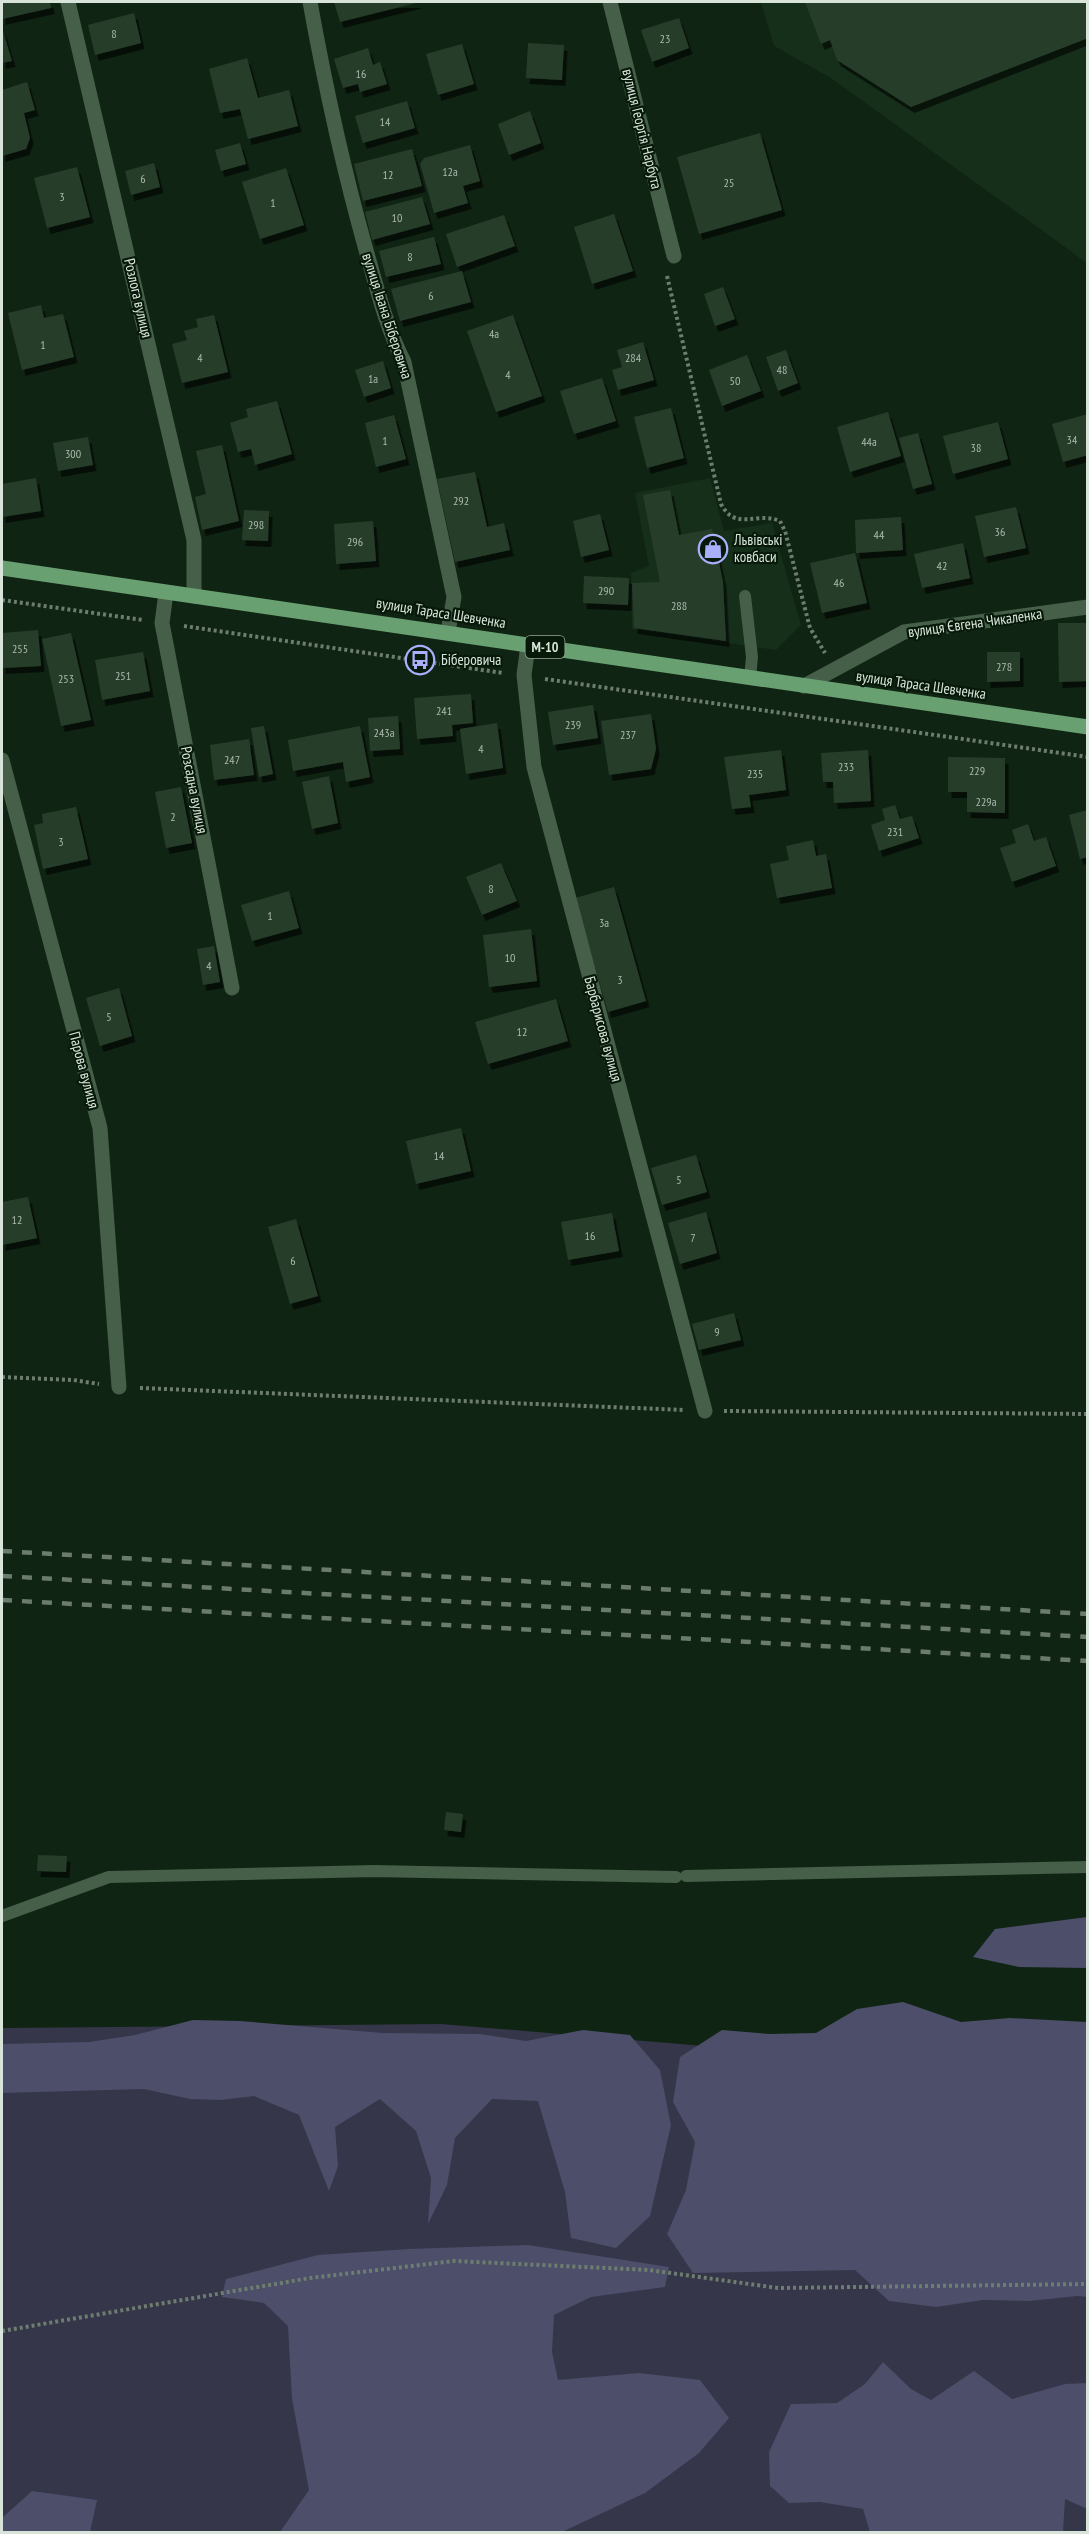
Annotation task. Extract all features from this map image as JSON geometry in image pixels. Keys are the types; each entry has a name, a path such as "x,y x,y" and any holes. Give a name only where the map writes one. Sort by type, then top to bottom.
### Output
{"main road":[{"name":"вулиця Тараса Шевченка","path":"2,568 1088,727"}],"street":[{"name":"Розлога вулиця","path":"68,2 194,540 194,596"},
{"name":"вулиця Івана Біберовича","path":"310,2 324,83 352,200 391,337 404,362 454,597 448,632"},
{"name":"вулиця Георгія Нарбута","path":"610,2 674,256"},
{"name":"Розсадна вулиця","path":"166,593 162,623 232,988"},
{"name":"вулиця Євгена Чикаленка","path":"804,686 904,632 1088,607"},
{"name":"Барбарисова вулиця","path":"528,645 524,675 534,767 705,1411"},
{"name":"Парова вулиця","path":"2,760 100,1128 119,1387"}],"lane":[{"path":"745,596 752,657 750,678"},
{"path":"2,1916 109,1877 374,1871 681,1876 1088,1867"}],"path":[{"path":"674,256 666,272 721,504 727,515 736,520 772,517 780,520 785,531 810,628 835,669"},
{"path":"2,600 149,621"},
{"path":"176,625 504,673"},
{"path":"539,678 1088,757"},
{"path":"2,1377 73,1380 119,1387 705,1411 1088,1414"},
{"path":"2,2331 310,2278 454,2261 649,2270 778,2288 1088,2284"}],"shaded area":[{"path":"761,2 1087,2 1087,263 831,78 774,46"},
{"name":"Львівські ковбаси","path":"710,478 724,531 772,523 801,625 776,650 632,629 631,573 649,566 635,493"},
{"path":"1087,1917 1087,1968 1019,1967 973,1957 995,1929"},
{"path":"903,2002 961,2022 1010,2018 1087,2022 1087,2297 1029,2301 983,2300 936,2307 889,2301 855,2270 693,2273 667,2234 686,2190 695,2142 673,2102 680,2057 722,2030 769,2034 816,2033 857,2009"},
{"path":"193,2020 240,2021 383,2033 480,2034 526,2041 583,2030 630,2035 660,2070 671,2125 650,2216 616,2248 571,2238 565,2192 538,2101 492,2099 455,2138 447,2185 428,2224 431,2178 416,2131 380,2099 335,2127 338,2166 329,2191 299,2115 254,2096 221,2100 190,2099 144,2089 2,2093 2,2044 89,2042 135,2035"},
{"path":"441,2024 1087,2078 1087,2532 2,2532 2,2028"},
{"path":"528,2245 669,2267 665,2287 591,2297 554,2315 552,2352 558,2380 639,2373 700,2380 729,2418 699,2453 645,2493 562,2532 280,2532 309,2490 292,2399 288,2326 264,2303 222,2297 226,2279 318,2255"},
{"path":"883,2362 911,2389 931,2400 974,2371 1012,2399 1065,2384 1087,2383 1087,2509 1065,2499 1063,2532 870,2532 863,2509 820,2502 789,2503 770,2486 769,2452 791,2404 837,2403 865,2384"},
{"path":"32,2491 97,2500 90,2532 2,2532 2,2518"}],"building":[{"path":"2,2 50,2 51,8 2,19"},
{"path":"334,2 420,2 340,22"},
{"path":"805,2 1088,2 1088,38 911,107 837,60 830,40 821,44"},
{"path":"134,13 141,43 95,55 88,25"},
{"path":"679,18 689,48 652,62 641,30"},
{"path":"2,28 12,61 2,63"},
{"path":"528,43 564,45 562,80 526,78"},
{"path":"462,44 474,84 438,95 426,54"},
{"path":"368,48 373,65 380,62 387,84 360,92 358,84 343,88 334,59"},
{"path":"247,58 258,98 289,90 298,126 248,139 240,109 220,113 209,69"},
{"path":"27,82 35,110 24,113 30,138 26,149 2,156 2,90"},
{"path":"407,101 415,128 363,143 355,116"},
{"path":"530,111 541,143 509,155 498,124"},
{"path":"760,133 782,210 699,234 677,157"},
{"path":"240,143 246,164 221,171 215,150"},
{"path":"470,145 480,181 463,186 468,203 434,213 420,164 424,158"},
{"path":"412,149 422,186 363,201 354,164"},
{"path":"154,163 160,187 131,195 125,171"},
{"path":"77,167 90,217 47,228 34,178"},
{"path":"286,168 304,225 260,239 242,182"},
{"path":"422,197 430,224 372,240 365,212"},
{"path":"614,214 633,271 592,284 574,227"},
{"path":"504,215 515,246 457,267 446,234"},
{"path":"434,237 441,264 386,277 379,251"},
{"path":"462,271 471,302 400,321 391,289"},
{"path":"723,287 735,319 715,326 704,294"},
{"path":"41,305 44,318 63,314 74,357 22,370 8,313"},
{"path":"214,315 228,372 182,383 172,344 187,340 184,331 198,327 196,319"},
{"path":"513,315 542,396 496,412 467,331"},
{"path":"643,342 654,380 618,390 612,370 622,367 617,350"},
{"path":"786,350 798,383 778,391 766,357"},
{"path":"747,355 761,391 722,406 709,370"},
{"path":"383,361 391,388 364,397 355,370"},
{"path":"602,378 616,421 574,434 560,391"},
{"path":"277,401 292,454 255,465 251,449 238,452 230,423 248,417 246,409"},
{"path":"671,408 684,458 647,468 634,417"},
{"path":"888,412 901,456 850,472 837,427"},
{"path":"1088,414 1088,455 1063,462 1052,424"},
{"path":"394,415 406,459 376,467 365,423"},
{"path":"998,422 1008,459 953,474 943,436"},
{"path":"918,433 932,484 913,489 899,438"},
{"path":"88,437 93,465 58,471 53,443"},
{"path":"222,445 239,521 202,530 195,497 206,494 196,451"},
{"path":"475,472 487,527 504,523 510,550 455,562 437,479"},
{"path":"36,478 41,511 2,517 2,484"},
{"path":"670,490 679,535 712,529 723,582 726,641 634,628 632,583 660,582 643,495"},
{"path":"1016,507 1026,548 984,557 975,516"},
{"path":"244,510 269,511 268,541 242,540"},
{"path":"600,514 609,550 581,557 573,521"},
{"path":"901,517 903,550 856,553 855,520"},
{"path":"373,521 376,561 336,564 334,524"},
{"path":"963,543 970,578 922,588 914,554"},
{"path":"855,553 867,603 822,613 810,563"},
{"path":"584,576 629,578 628,605 583,603"},
{"path":"1058,623 1088,623 1088,681 1059,682"},
{"path":"38,630 41,666 2,668 2,633"},
{"path":"71,633 91,720 61,726 42,639"},
{"path":"143,652 150,691 102,700 95,660"},
{"path":"987,652 1020,652 1020,681 987,682"},
{"path":"471,694 473,723 452,725 453,736 417,739 414,698"},
{"path":"593,705 598,738 553,745 548,712"},
{"path":"651,714 656,749 651,769 609,775 601,721"},
{"path":"398,716 400,749 370,751 368,718"},
{"path":"497,723 503,768 466,774 460,729"},
{"path":"264,726 273,774 259,777 251,728"},
{"path":"360,726 370,777 346,782 343,762 293,771 288,740"},
{"path":"249,739 254,775 214,780 210,745"},
{"path":"781,750 786,790 749,795 751,807 732,809 724,757"},
{"path":"868,750 871,801 834,803 833,782 823,782 821,753"},
{"path":"948,757 1005,758 1005,813 967,812 967,792 948,792"},
{"path":"329,776 338,823 312,829 302,782"},
{"path":"181,787 192,843 166,848 155,792"},
{"path":"895,805 900,819 912,816 919,838 879,851 871,825 885,820 882,809"},
{"path":"76,807 88,859 43,869 34,825 43,823 42,814"},
{"path":"1088,810 1088,857 1080,859 1069,815"},
{"path":"1028,824 1034,841 1046,837 1056,866 1012,882 1000,848 1016,843 1012,830"},
{"path":"813,840 816,856 826,854 832,888 777,898 770,864 789,860 786,846"},
{"path":"501,863 517,901 482,915 466,877"},
{"path":"614,887 646,1001 608,1012 575,898"},
{"path":"289,891 299,928 252,941 241,905"},
{"path":"531,929 537,981 489,987 483,935"},
{"path":"214,946 220,982 203,985 197,949"},
{"path":"119,988 132,1036 100,1046 86,998"},
{"path":"556,999 568,1041 488,1064 475,1022"},
{"path":"461,1128 471,1171 416,1184 406,1141"},
{"path":"696,1155 707,1192 662,1205 651,1168"},
{"path":"28,1197 37,1238 2,1245 2,1202"},
{"path":"706,1212 717,1253 680,1264 668,1223"},
{"path":"612,1213 619,1251 568,1260 561,1222"},
{"path":"296,1219 318,1296 290,1304 268,1227"},
{"path":"734,1313 741,1340 699,1350 692,1324"},
{"path":"446,1812 463,1814 461,1832 444,1830"},
{"path":"38,1855 67,1856 66,1872 37,1871"}],"railway":[{"path":"2,1551 1088,1614"},
{"path":"2,1576 1088,1637"},
{"path":"2,1600 1088,1661"}],"place":[{"name":"Львівські ковбаси","path":"713,549"},
{"name":"Біберовича","path":"420,660"}]}
